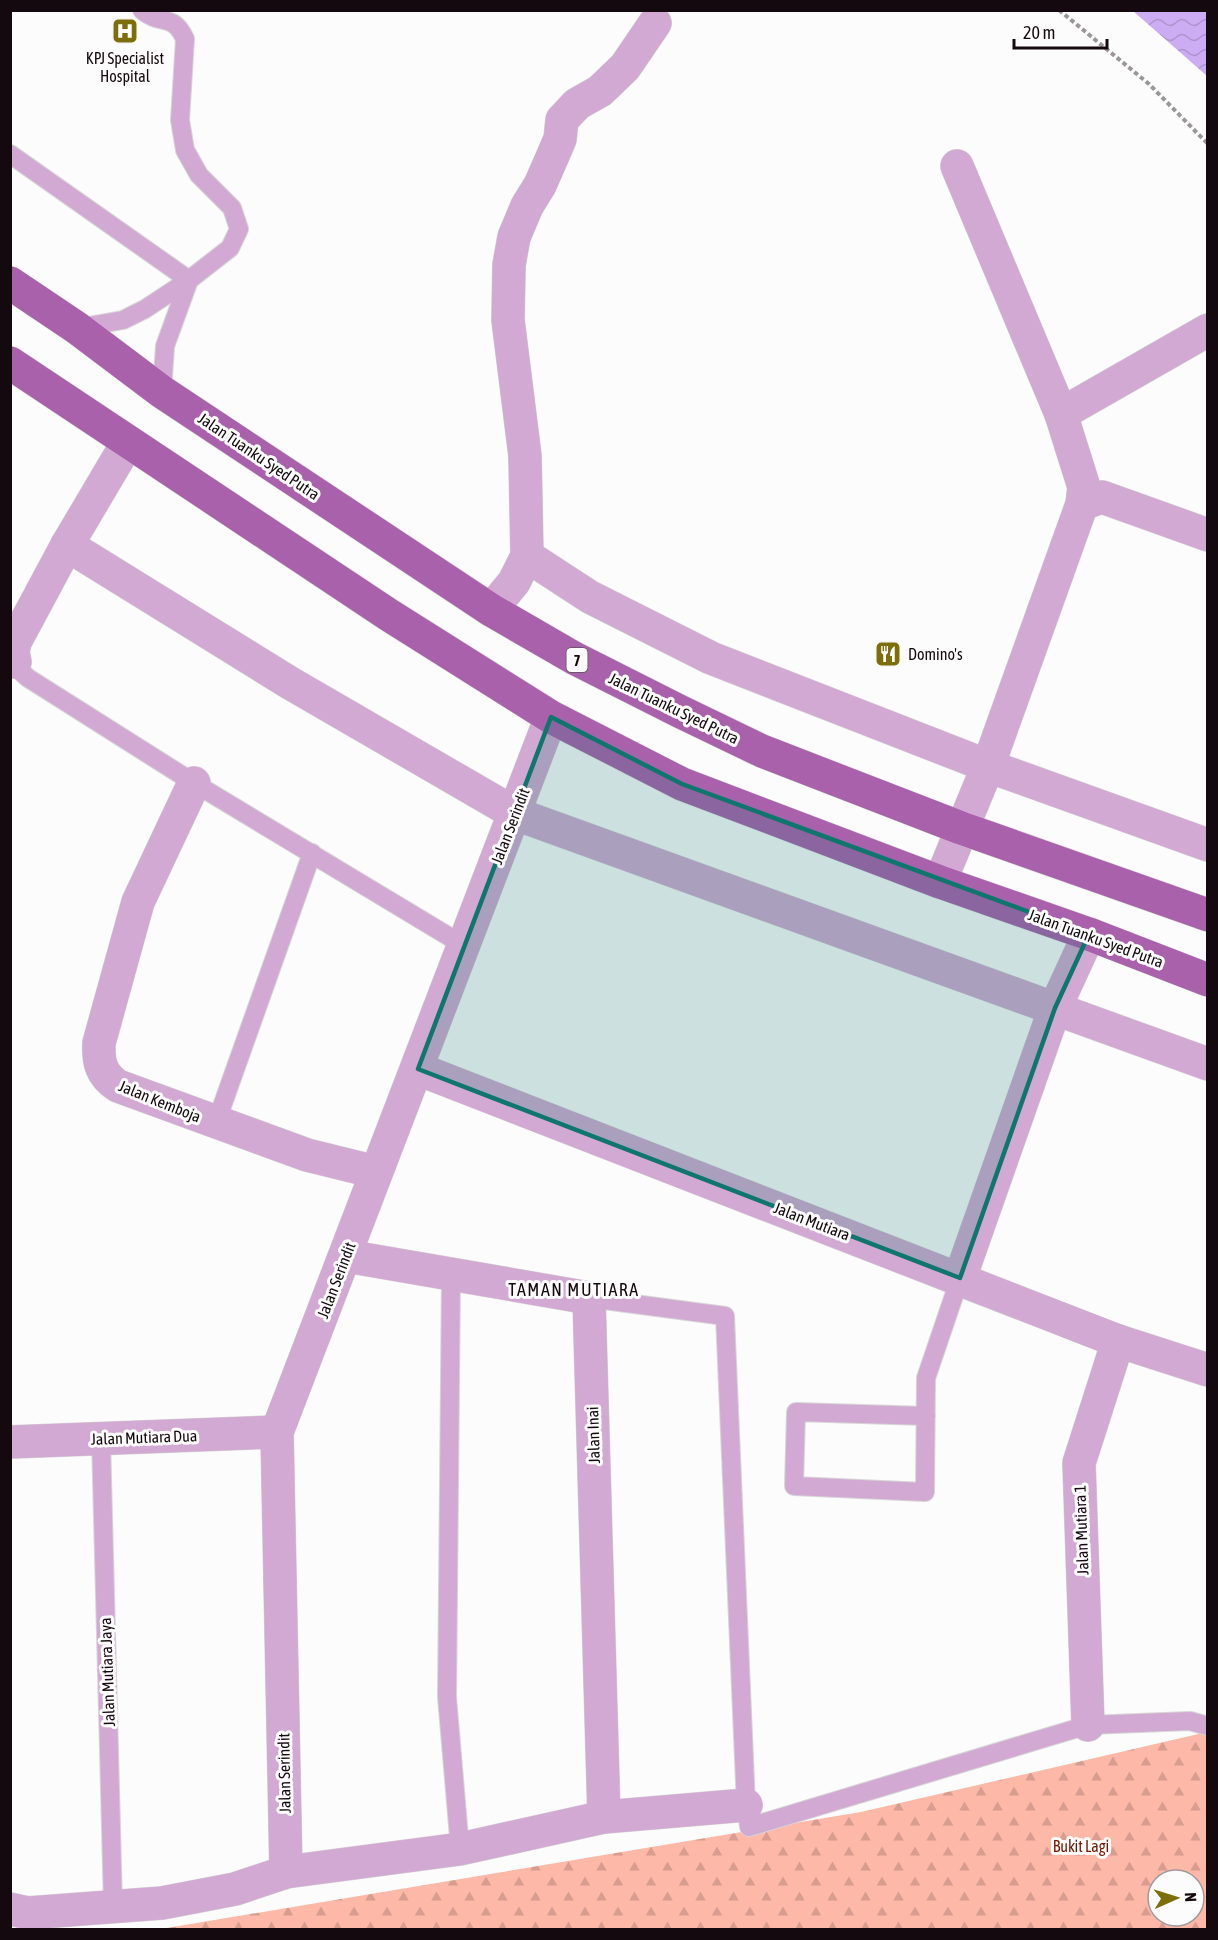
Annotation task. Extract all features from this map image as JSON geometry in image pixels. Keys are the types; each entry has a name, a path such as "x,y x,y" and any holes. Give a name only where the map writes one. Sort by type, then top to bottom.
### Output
{"main road":[{"name":"Jalan Tuanku Syed Putra","path":"10,284 77,328 162,392 491,610 574,658 752,746 961,828 1208,915"},
{"name":"Jalan Tuanku Syed Putra","path":"10,363 389,615 551,717 681,784 1208,980"}],"street":[{"path":"491,610 514,582 527,556 525,456 508,320 508,265 514,237 560,139 562,120 578,104 600,91 625,67 655,23"},
{"path":"940,882 988,766 1082,504 1084,487 1061,414 957,166"},
{"path":"1061,414 1208,330"},
{"path":"15,662 15,642 67,545 128,442"},
{"path":"1082,504 1102,497 1208,535"},
{"path":"67,545 290,683 516,814 1208,1064"},
{"path":"527,556 590,597 711,658 988,766 1208,845"},
{"name":"Jalan Serindit","path":"286,1872 277,1432 418,1068 463,945 516,814 551,717"},
{"name":"Jalan Kemboja","path":"194,783 138,902 99,1043 98,1058 102,1070 108,1080 118,1086 216,1123 307,1155 376,1172"},
{"path":"960,1278 1055,1008 1089,934"},
{"name":"Jalan Mutiara","path":"418,1068 1118,1341 1208,1370"},
{"path":"346,1256 589,1298"},
{"name":"Jalan Inai","path":"589,1298 604,1817"},
{"name":"Jalan Mutiara 1","path":"1088,1725 1079,1463 1118,1341"},
{"name":"Jalan Mutiara Dua","path":"10,1442 277,1432"},
{"path":"10,1909 28,1913 162,1903 224,1891 286,1872 460,1849 604,1817 746,1805"}],"lane":[{"path":"77,328 123,320 145,309 189,280 230,248 239,229 232,208 199,176 185,150 180,120 185,39 180,29 171,21 148,16 142,10"},
{"path":"10,154 189,280"},
{"path":"162,392 165,346 189,280"},
{"path":"15,662 18,669 28,678 194,783 463,945"},
{"path":"216,1123 312,853"},
{"path":"451,1274 447,1697 460,1849"},
{"path":"926,1416 796,1412 794,1486 925,1492 926,1416 926,1378 960,1278"},
{"path":"589,1298 726,1316 746,1805 749,1827 1088,1725 1190,1721 1208,1726"},
{"name":"Jalan Mutiara Jaya","path":"101,1438 113,1906"}],"path":[{"path":"1059,10 1149,84 1208,144"}],"highlighted area":[{"path":"551,717 682,784 1089,934 1055,1008 960,1278 418,1069"}],"green space":[{"name":"Bukit Lagi","path":"1207,1732 1207,1929 155,1930 861,1812"}],"water":[{"path":"1133,11 1207,11 1207,76"}],"place":[{"name":"KPJ Specialist Hospital","path":"125,31"},
{"name":"Domino's","path":"888,654"}],"district":[{"name":"TAMAN MUTIARA","path":"574,1289"}]}
